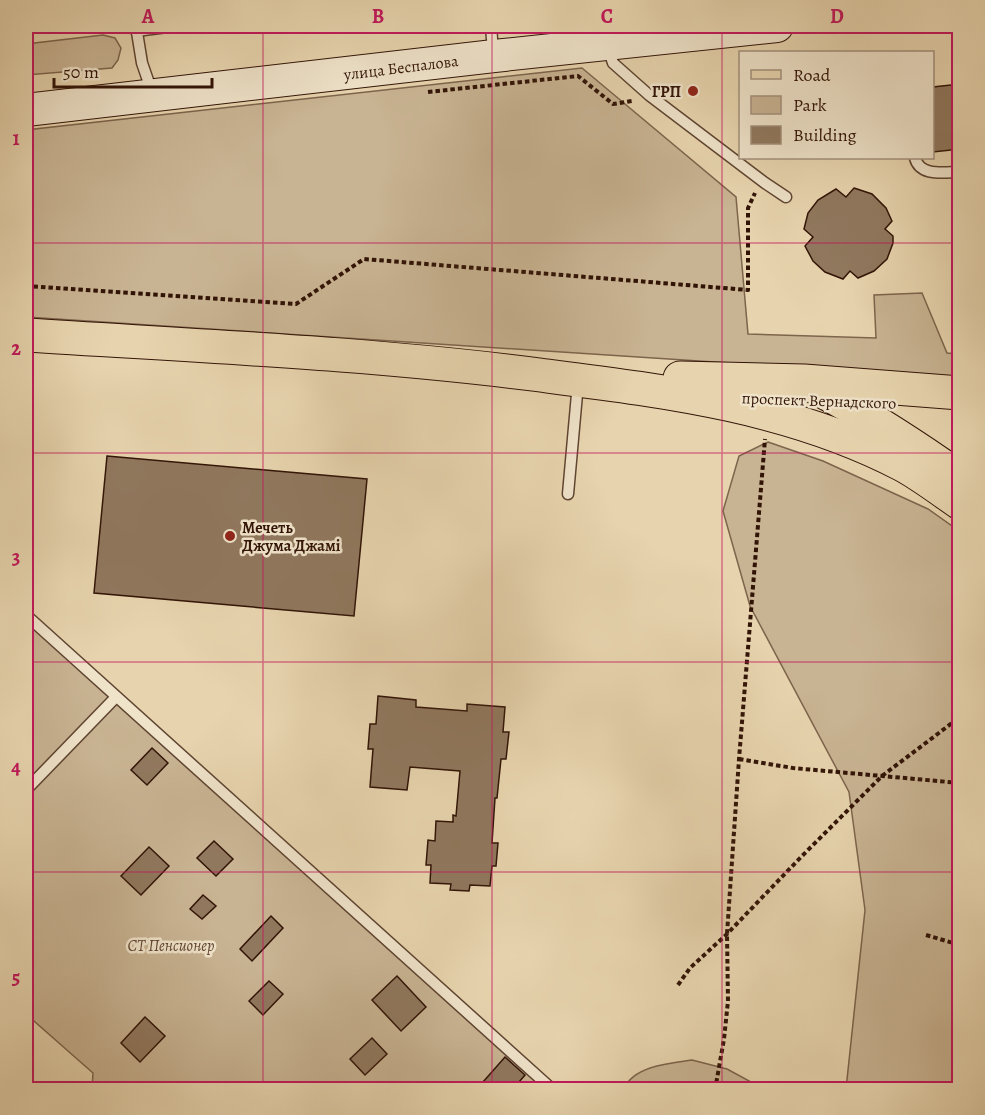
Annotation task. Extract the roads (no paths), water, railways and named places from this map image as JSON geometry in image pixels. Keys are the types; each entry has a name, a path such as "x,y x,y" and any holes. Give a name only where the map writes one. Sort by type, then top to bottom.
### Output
{"main road":[{"name":"улица Беспалова","path":"26,110 153,95 492,41 607,45 777,26"},
{"path":"26,335 402,359 679,394 773,414 824,430 906,467 960,502"},
{"name":"проспект Вернадского","path":"499,370 662,378 804,381 960,393"},
{"path":"804,381 906,441 960,478"},
{"name":"проспект Вернадского","path":"679,394 960,404"}],"lane":[{"path":"153,95 142,63 136,28 175,26"},
{"path":"607,45 613,63 654,98 761,180 786,196"},
{"path":"915,159 924,170 960,172"},
{"path":"568,495 578,380"},
{"path":"26,615 553,1089"},
{"path":"26,790 116,697"}],"place":[{"name":"ГРП","path":"693,91"},
{"name":"Мечеть Джума Джамі","path":"230,536"}],"park label":[{"name":"СТ Пенсионер","path":"171,945"}]}
